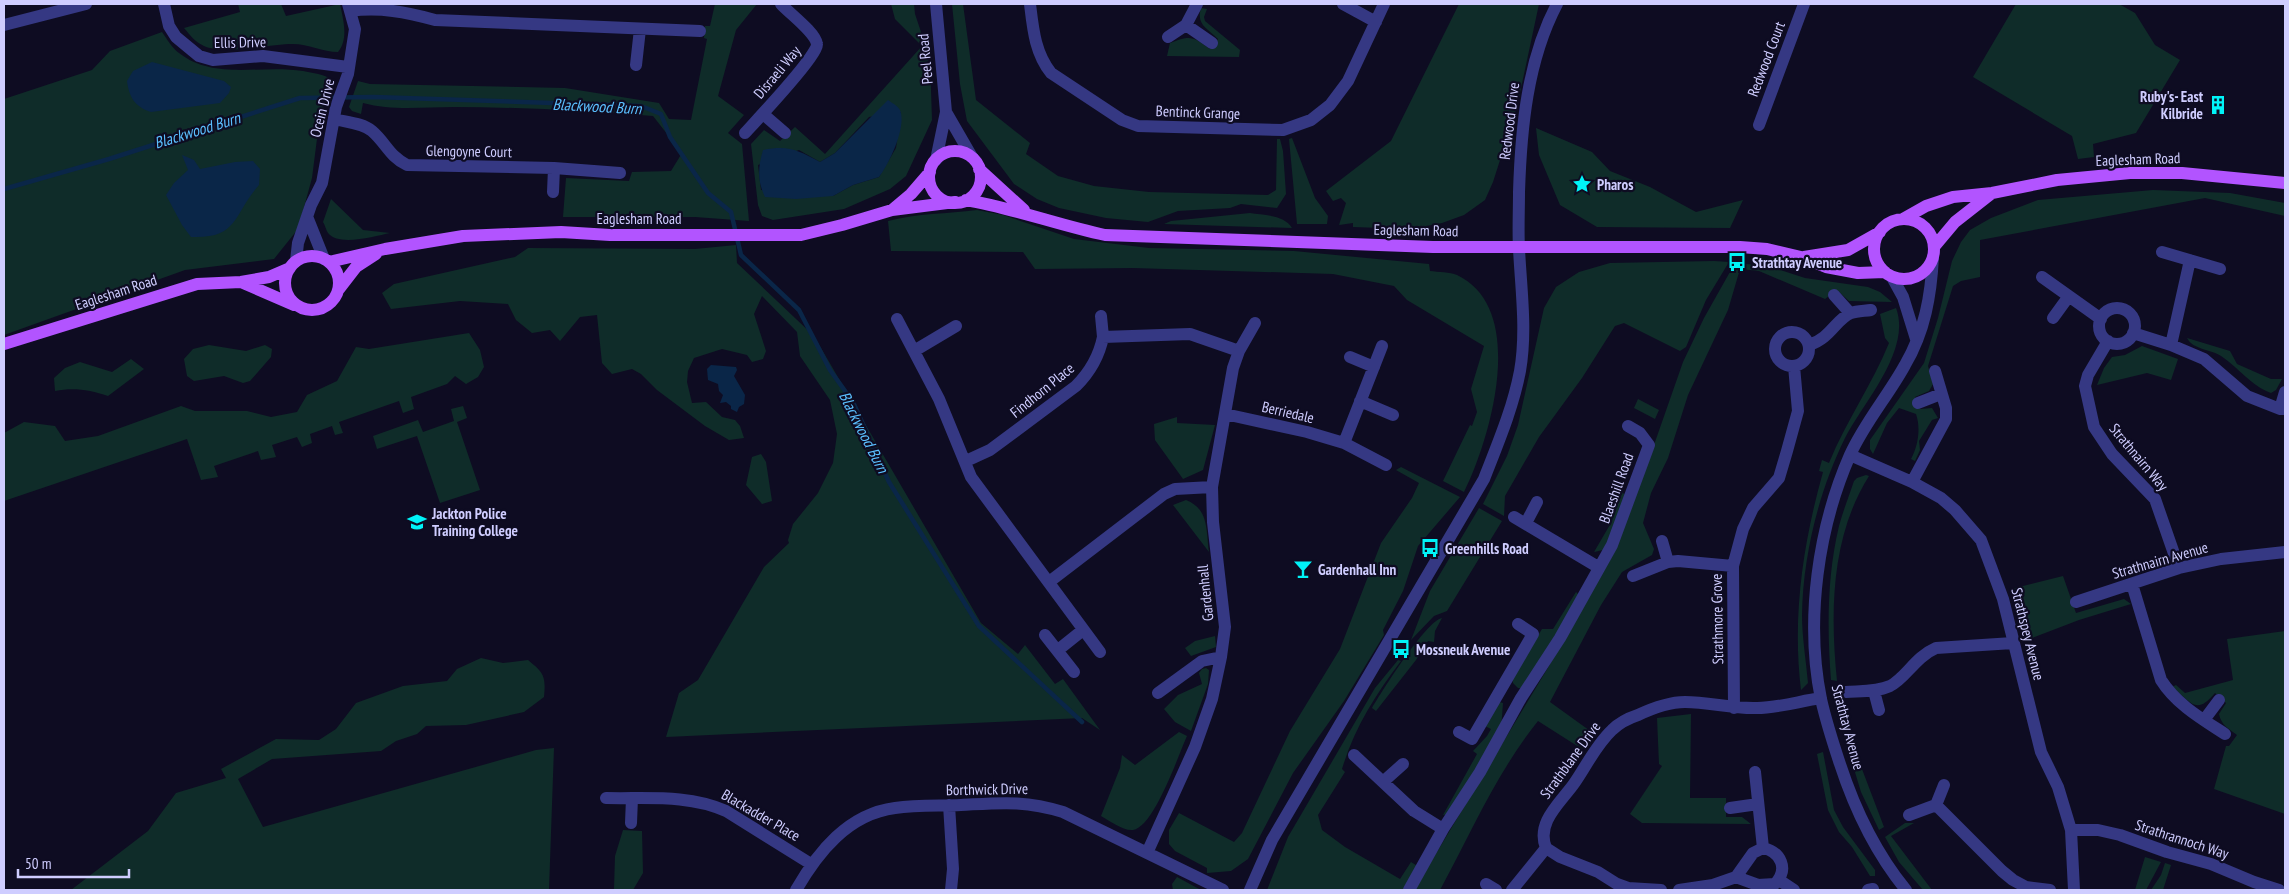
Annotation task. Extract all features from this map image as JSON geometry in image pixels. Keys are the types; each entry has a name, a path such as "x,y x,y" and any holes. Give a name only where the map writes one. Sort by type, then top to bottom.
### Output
{"main road":[{"path":"892,210 911,194 933,166 949,152 965,153 972,157 980,169 1011,200 1032,216"},
{"path":"933,166 931,186 935,193 940,198 960,201"},
{"path":"892,210 960,201 977,190 980,184 980,169"},
{"name":"Eaglesham Road","path":"1903,220 1926,206 1953,196 1992,193 2057,180 2130,173 2182,172 2285,183"},
{"name":"Eaglesham Road","path":"1933,252 1955,222 1992,193"},
{"name":"Eaglesham Road","path":"960,201 997,205 1071,228 1105,235 1380,246 1740,247 1767,249 1801,257 1826,268 1888,275"},
{"name":"Eaglesham Road","path":"327,261 463,236 561,232 610,235 801,235 892,210"},
{"path":"1903,220 1912,221 1928,231 1933,252 1924,272 1908,279 1888,275 1875,258 1874,249 1880,232 1894,221 1903,220"},
{"name":"Eaglesham Road","path":"1801,257 1848,250 1880,232"},
{"path":"241,282 298,306 313,310 325,307 334,299 338,289 356,267 385,249"},
{"path":"298,306 287,293 285,285 293,264 313,256 327,261 338,274 338,289"},
{"name":"Eaglesham Road","path":"4,344 196,284 241,282 269,277 293,264"}],"street":[{"path":"4,25 86,4"},
{"name":"Ellis Drive","path":"164,4 169,26 176,37 199,56 213,60 263,56 348,67"},
{"name":"Disraeli Way","path":"745,133 817,48 817,42 811,34 781,4"},
{"name":"Peel Road","path":"936,4 946,112"},
{"name":"Bentinck Grange","path":"1030,4 1038,55 1051,73 1123,121 1138,126 1283,130 1301,125 1322,112 1340,94 1354,71 1384,4"},
{"path":"1168,37 1186,26 1197,4"},
{"path":"1343,4 1376,22"},
{"name":"Redwood Drive","path":"1518,247 1520,171 1526,103 1531,77 1545,31 1557,4"},
{"name":"Redwood Court","path":"1759,125 1804,4"},
{"path":"349,8 403,12 435,20 700,31"},
{"name":"Ocein Drive","path":"293,264 311,205 322,183 335,113 348,74 355,29 349,8"},
{"path":"1186,26 1212,44"},
{"path":"636,65 640,29"},
{"path":"946,112 972,157"},
{"path":"933,166 946,112"},
{"name":"Glengoyne Court","path":"335,113 372,131 394,159 406,165 554,168 620,173"},
{"name":"Disraeli Way","path":"762,114 784,133"},
{"path":"553,192 554,168"},
{"path":"308,219 327,261"},
{"path":"1250,890 1272,840 1381,657 1488,470 1505,427 1520,370 1523,308 1518,247"},
{"name":"Strathtay Avenue","path":"1906,890 1872,842 1852,800 1821,698 1815,643 1818,564 1826,524 1850,455 1878,404 1906,365 1926,317 1931,293 1933,252"},
{"path":"2162,252 2220,269"},
{"path":"2171,345 2190,260"},
{"path":"1888,275 1903,297 1916,339"},
{"path":"2042,277 2101,319"},
{"path":"1834,295 1850,314"},
{"path":"2054,318 2069,296"},
{"path":"2120,308 2126,311 2133,319 2132,333 2123,342 2108,341 2101,334 2101,319 2109,310 2120,308"},
{"path":"1809,345 1818,342 1829,334 1850,314 1871,310"},
{"path":"1101,316 1103,337 1190,334 1240,351"},
{"path":"897,319 939,399 971,477 1100,652"},
{"name":"Gardenhall","path":"1147,853 1195,747 1212,699 1221,657 1225,627 1213,522 1212,487 1233,368 1255,323"},
{"path":"914,351 956,326"},
{"path":"1795,332 1805,338 1809,345 1808,357 1801,364 1794,366 1786,365 1778,358 1776,353 1777,342 1785,334 1795,332"},
{"path":"2132,333 2171,345 2204,359 2247,396 2282,409 2285,392"},
{"name":"Findhorn Place","path":"966,461 990,450 1076,386 1088,374 1103,337"},
{"name":"Strathnairn Way","path":"2108,341 2088,375 2085,386 2094,428 2112,454 2155,499 2179,568"},
{"path":"1344,443 1382,346"},
{"path":"1350,357 1374,367"},
{"name":"Strathmore Grove","path":"1734,708 1733,566 1742,529 1753,508 1778,478 1787,451 1798,411 1794,366"},
{"path":"1912,482 1946,419 1946,408 1935,371"},
{"path":"1918,403 1941,394"},
{"path":"1360,401 1393,415"},
{"name":"Berriedale","path":"1225,414 1307,432 1344,443 1386,465"},
{"name":"Blaeshill Road","path":"1409,890 1443,829 1480,772 1521,698 1560,638 1612,545 1649,445 1640,433 1628,426"},
{"name":"Strathspey Avenue","path":"1850,455 1912,482 1941,498 1955,510 1981,540 2003,598 2041,752 2060,794 2071,830 2074,890"},
{"path":"1049,582 1164,494 1175,489 1212,487"},
{"path":"1526,523 1537,502"},
{"path":"1514,517 1598,567"},
{"path":"1662,541 1668,562"},
{"name":"Strathnairn Avenue","path":"2076,602 2179,568 2221,559 2285,552"},
{"path":"1633,576 1668,562 1678,561 1733,566"},
{"path":"2132,584 2161,680 2168,691 2225,734"},
{"path":"1459,732 1472,739 1533,634 1518,624"},
{"path":"1058,650 1083,630"},
{"path":"1045,635 1074,672"},
{"path":"1846,692 1874,691 1891,686 1924,653 1936,648 2014,642"},
{"path":"1158,693 1202,661 1221,657"},
{"path":"1503,686 1521,698"},
{"path":"1874,691 1879,710"},
{"name":"Strathblane Drive","path":"1546,848 1543,835 1547,820 1573,785 1596,748 1613,728 1629,718 1666,704 1686,702 1734,708 1759,708 1821,698"},
{"path":"2204,720 2219,700"},
{"path":"1354,755 1414,811 1443,829"},
{"path":"1384,782 1403,764"},
{"path":"1755,772 1762,848"},
{"path":"1909,815 1936,804 1944,785"},
{"name":"Blackadder Place","path":"606,798 675,798 711,804 726,811 812,864"},
{"path":"631,823 632,798"},
{"name":"Borthwick Drive","path":"796,890 812,864 842,831 865,817 895,808 1012,802 1036,804 1063,812 1223,890"},
{"path":"1730,808 1758,804"},
{"path":"1936,804 2013,880 2026,887 2074,890"},
{"path":"949,805 953,869 951,890"},
{"name":"Strathrannoch Way","path":"2071,830 2098,830 2120,835 2167,852 2212,864 2254,882 2280,890"},
{"path":"1512,890 1546,848 1598,872 1617,884 1628,888 1661,890"},
{"path":"1679,890 1713,885 1736,877 1753,853 1762,848 1776,853 1781,859 1783,868 1776,884 1758,885 1736,877"},
{"path":"1779,880 1794,890"}],"green space":[{"path":"238,4 281,4 286,16 340,4 344,29 341,47 338,52 293,44 235,49 213,48 198,42 184,28 240,12"},
{"path":"715,4 757,4 736,30 718,96 744,115 728,133 742,144 749,221 695,217 563,217 566,178 629,181 632,172 671,171 682,153 653,116 504,108 396,108 363,103 361,114 352,111 349,107 358,81 370,84 565,88 659,103 669,119 691,120 707,39 704,38 705,26 710,26"},
{"path":"891,4 914,4 915,14 930,59 932,120 906,176 890,189 844,209 773,220 762,216 758,205 751,144 764,130 780,141 795,127 825,154 922,46 895,19","holes":["901,112 896,148 879,177 853,185 833,196 761,190 758,165 799,150 820,162 835,153 869,117"]},
{"path":"952,4 963,4 976,100 1030,143 1026,154 1058,176 1094,186 1149,192 1268,195 1276,190 1277,139 1280,139 1283,151 1286,194 1277,208 1241,204 1230,208 1178,211 1148,222 1106,218 1059,208 1037,199 1014,184 967,121 960,84"},
{"path":"1459,4 1539,4 1517,107 1493,182 1485,200 1464,215 1442,223 1411,229 1353,227 1353,223 1339,225 1346,203 1341,198 1333,201 1326,191 1391,141"},
{"path":"2016,4 2119,4 2135,13 2155,45 2180,60 2136,133 2093,144 2094,157 2078,159 2072,136 1973,77"},
{"path":"1201,8 1207,9 1204,17 1205,21 1240,50 1239,57 1167,56 1170,43 1177,40 1195,39 1210,49 1218,39 1201,22"},
{"path":"162,32 179,53 193,62 208,67 239,70 287,69 322,75 332,80 319,123 312,178 298,229 274,259 185,270 4,335 4,99 92,70 110,51"},
{"path":"1536,128 1592,152 1610,171 1650,187 1696,212 1743,200 1730,228 1597,227 1560,205 1539,155"},
{"path":"1292,138 1315,198 1328,216 1327,224 1297,224 1289,139"},
{"path":"2153,190 2230,193 2285,203 2285,216 2205,198 1980,240 1980,277 1961,281 1953,286 1928,366 1933,384 1929,391 1915,397 1920,409 1932,408 1938,418 1932,420 1919,441 1920,450 1915,461 1911,459 1918,437 1916,414 1899,408 1887,423 1873,454 1870,449 1870,440 1924,363 1938,318 1952,261 1961,242 1970,230 1991,218 2038,200"},
{"path":"331,199 363,230 390,233 348,240 333,237 328,233 323,222"},
{"path":"977,210 1003,215 1074,239 1149,248 1294,251 1429,264 1430,271 1457,275 1479,292 1492,316 1498,345 1497,377 1492,409 1484,441 1464,492 1443,481 1470,425 1472,426 1477,412 1471,389 1484,346 1407,300 1394,286 1333,274 1133,268 1035,269 1023,252 891,251 888,221 921,215"},
{"path":"1250,213 1279,218 1292,228 1164,224 1171,221"},
{"path":"736,245 737,263 814,336 981,623 1018,654 1025,645 1055,684 1063,679 1100,730 1082,718 666,737 679,693 698,680 764,567 789,543 788,540 793,524 818,493 833,463 837,434 830,400 800,356 797,332 762,296 754,314 766,351 763,359 752,362 747,355 722,349 694,358 688,371 687,382 692,403 706,402 722,417 735,420 740,426 744,438 729,440 705,426 657,390 641,374 632,369 612,374 602,363 597,315 580,317 560,341 550,330 532,333 516,320 508,304 460,301 391,309 382,293 394,284 515,257 528,248 695,249"},
{"path":"1729,262 1706,300 1686,347 1680,351 1624,323 1615,326 1582,378 1539,437 1505,496 1504,516 1483,504 1507,456 1518,425 1544,308 1556,287 1579,272 1610,263"},
{"path":"1735,263 1768,266 1805,278 1868,287 1880,292 1892,302 1849,301 1837,290 1825,299 1759,271 1740,269 1728,310 1688,395 1668,458 1651,493 1643,523 1654,549 1652,555 1622,572 1601,605 1550,702 1593,733 1582,749 1538,721 1497,782 1440,890 1414,890 1549,666 1641,482 1683,362 1704,318"},
{"path":"1896,308 1899,324 1892,358 1845,438 1827,480 1814,524 1805,569 1802,615 1808,683 1801,690 1798,635 1801,580 1810,526 1823,472 1819,471 1822,460 1829,463 1889,343 1885,338 1880,314"},
{"path":"469,333 480,350 484,367 478,377 466,384 455,376 447,384 411,397 414,409 403,413 399,401 339,422 343,433 335,435 332,426 310,434 312,443 302,447 297,437 272,445 276,457 261,460 258,451 214,466 218,477 201,480 187,439 4,501 4,433 24,422 55,426 65,441 98,436 181,406 195,411 247,411 271,417 297,412 307,395 337,381 356,347 369,349"},
{"path":"2187,338 2230,351 2237,364 2271,379 2282,379 2276,390 2271,393 2264,390 2227,360 2193,345"},
{"path":"209,345 246,351 265,345 272,349 271,357 250,381 243,383 224,376 194,381 187,376 184,359 193,349"},
{"path":"2142,346 2178,359 2171,380 2147,373 2097,385 2104,368 2112,357 2125,355"},
{"path":"131,359 144,369 108,396 82,390 55,391 54,378 65,368 80,362 112,372"},
{"path":"1638,399 1659,410 1655,419 1634,408"},
{"path":"463,406 467,418 457,422 480,490 440,503 417,436 377,449 373,436 418,420 423,432 454,421 451,409"},
{"path":"1177,417 1177,423 1215,425 1203,470 1183,479 1155,440 1154,424"},
{"path":"761,454 766,462 772,501 762,504 746,485 752,457"},
{"path":"1401,467 1460,497 1418,546 1403,591 1383,630 1384,635 1344,701 1293,773 1248,859 1231,871 1207,873 1207,868 1175,851 1169,844 1169,830 1179,813 1234,842 1242,833 1290,731 1340,649 1381,543 1412,498 1419,483 1396,470"},
{"path":"1866,475 1869,476 1856,499 1847,524 1840,549 1836,575 1834,628 1837,681 1831,680 1829,641 1832,564 1839,526 1854,481"},
{"path":"1622,492 1626,496 1606,547 1603,550 1594,552 1611,523"},
{"path":"1186,500 1199,509 1203,515 1209,552 1173,505"},
{"path":"1479,508 1502,521 1447,611 1434,616 1411,640 1430,591"},
{"path":"2063,576 2076,613 2124,599 2131,604 2079,620 2024,641 2011,589"},
{"path":"1576,592 1579,595 1524,689 1518,688 1513,683 1512,678 1542,629 1553,629"},
{"path":"1442,618 1435,631 1434,642 1428,641 1416,660 1376,711 1372,708 1415,643 1435,622"},
{"path":"2285,631 2285,814 2214,789 2226,746 2229,746 2237,735 2220,718 2219,714 2226,703 2215,693 2203,704 2194,704 2172,687 2176,685 2185,693 2233,680 2227,639"},
{"path":"1215,636 1216,647 1191,656 1185,648 1195,641"},
{"path":"481,658 503,663 528,660 538,668 543,676 545,684 544,697 524,712 466,725 426,726 417,734 396,741 381,751 272,759 238,779 263,827 536,750 554,748 549,890 71,890 148,831 176,793 226,778 221,769 276,739 319,740 336,729 356,703 403,686 447,681 457,669"},
{"path":"1398,660 1401,661 1382,687 1359,726 1342,769 1345,772 1318,815 1322,830 1345,847 1400,879 1411,862 1419,867 1403,890 1267,890 1288,837 1375,688"},
{"path":"1206,668 1209,670 1208,684 1191,731 1175,722 1164,709 1178,695 1202,684 1199,673 1202,669"},
{"path":"1499,702 1503,703 1501,730 1448,814 1443,815 1477,754 1473,751 1491,729 1485,726"},
{"path":"1691,714 1690,798 1726,798 1726,817 1742,817 1751,824 1642,823 1630,814 1662,766 1659,764 1657,718"},
{"path":"1841,726 1846,727 1884,827 1879,830 1861,792"},
{"path":"1179,732 1187,736 1157,804 1141,826 1133,830 1125,829 1101,816 1120,768 1122,755 1135,765"},
{"path":"1823,752 1834,810 1843,827 1875,870 1875,876 1870,876 1852,847 1839,832 1828,810 1817,754"},
{"path":"1905,823 1914,823 1891,836 1932,890 1923,890 1899,862 1885,837"},
{"path":"623,830 642,831 643,873 633,890 614,889 615,856"},
{"path":"2145,857 2161,862 2146,890 2135,890"},
{"path":"2165,863 2171,865 2163,890 2151,890 2161,875"},
{"path":"1177,877 1201,890 1173,890 1172,884"}],"water":[{"path":"152,62 224,81 231,87 229,93 220,103 151,112 145,110 131,97 127,81 133,71"},
{"path":"888,100 900,110 902,117 901,126 892,155 879,177 853,185 833,196 796,199 765,197 759,174 763,150 786,148 805,154 820,162 835,153"},
{"path":"182,155 194,160 200,169 235,162 253,161 260,169 259,185 233,223 218,234 207,237 191,237 182,225 166,195 174,183 188,170"},
{"path":"711,365 736,367 737,370 734,376 745,395 744,404 739,407 737,412 731,409 731,406 726,402 720,403 723,395 719,391 718,384 708,380 707,369"}],"waterway":[{"name":"Blackwood Burn","path":"4,189 109,159 300,98 374,97 641,106 661,114 670,137 708,193 731,212 741,255 799,310 830,370 853,402 889,482 979,626 1082,722"}],"place":[{"name":"Ruby's- East Kilbride","path":"2218,105"},
{"name":"Pharos","path":"1582,184"},
{"name":"Strathtay Avenue","path":"1737,262"},
{"name":"Jackton Police Training College","path":"417,522"},
{"name":"Greenhills Road","path":"1430,548"},
{"name":"Gardenhall Inn","path":"1303,569"},
{"name":"Mossneuk Avenue","path":"1401,649"}]}
